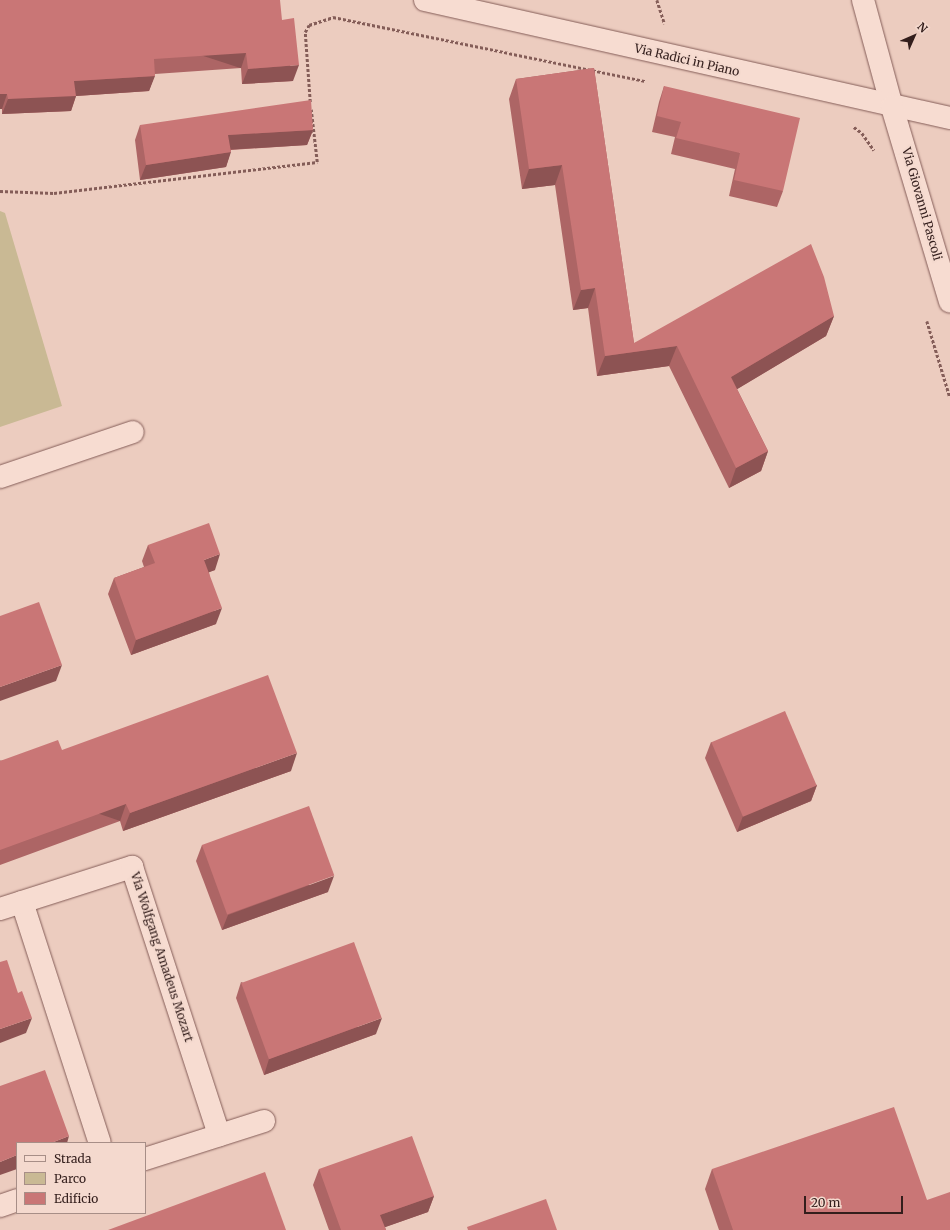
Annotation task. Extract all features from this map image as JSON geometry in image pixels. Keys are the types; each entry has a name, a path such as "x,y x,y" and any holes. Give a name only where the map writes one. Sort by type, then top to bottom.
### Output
{"street":[{"name":"Via Radici in Piano","path":"426,0 892,107 950,118"},
{"name":"Via Giovanni Pascoli","path":"863,0 892,107 950,302"},
{"path":"0,477 133,432"},
{"name":"Via Wolfgang Amadeus Mozart","path":"0,909 132,867 219,1135"},
{"path":"22,902 100,1142"},
{"path":"146,1159 264,1121"},
{"path":"0,1206 16,1200"}],"path":[{"path":"0,191 54,193 318,162 305,57 305,32 308,25 333,17 648,82"},
{"path":"852,125 862,134 874,151"},
{"path":"925,315 950,397"}],"green space":[{"path":"0,211 5,213 62,406 0,427"}],"building":[{"path":"0,0 280,0 282,20 294,18 299,65 248,69 246,53 154,59 155,76 74,81 76,96 8,99 7,94 0,94"},
{"path":"594,68 634,343 811,244 824,277 834,316 731,377 768,451 736,468 677,346 605,356 595,288 581,290 562,165 529,169 516,79"},
{"path":"664,86 800,118 783,191 734,180 740,153 676,138 681,122 657,116"},
{"path":"311,100 313,130 228,135 231,152 146,165 140,125"},
{"path":"209,523 220,554 204,560 222,608 136,640 114,578 155,563 148,545"},
{"path":"39,602 62,665 0,687 0,616"},
{"path":"268,675 297,753 130,813 126,804 0,850 0,761 58,740 62,750"},
{"path":"785,711 817,786 743,817 711,742"},
{"path":"309,806 334,876 227,915 202,845"},
{"path":"354,942 382,1018 269,1059 241,983"},
{"path":"7,960 18,993 22,991 32,1018 0,1029 0,962"},
{"path":"45,1070 69,1136 54,1142 16,1142 16,1155 0,1162 0,1086"},
{"path":"894,1107 927,1200 950,1192 950,1230 733,1230 712,1169"},
{"path":"412,1136 434,1196 380,1215 386,1230 341,1230 319,1169"},
{"path":"265,1172 286,1230 108,1230"},
{"path":"546,1199 557,1230 468,1230 467,1227"}]}
